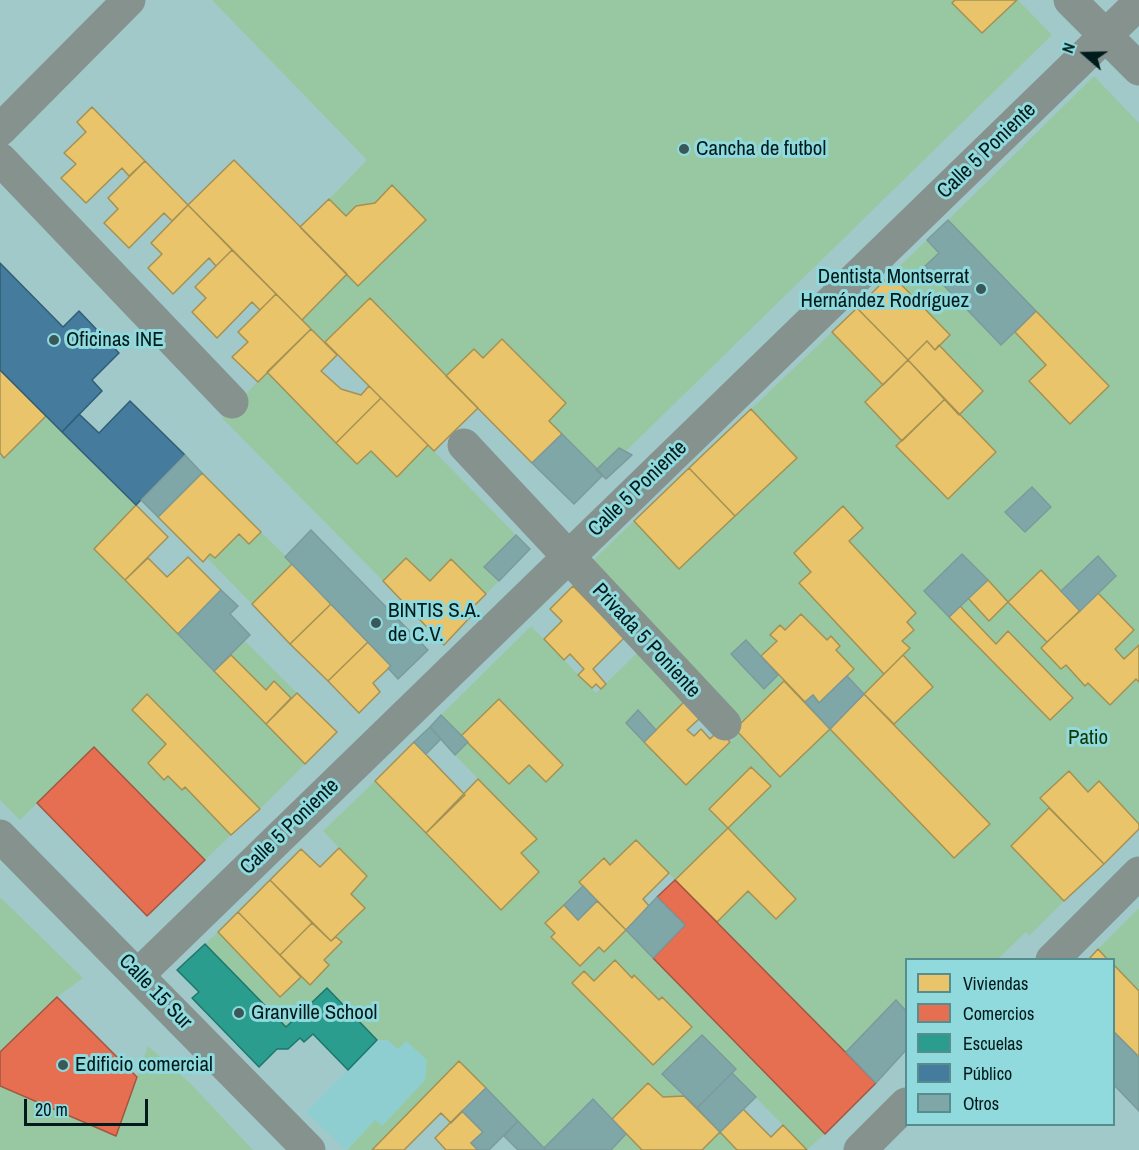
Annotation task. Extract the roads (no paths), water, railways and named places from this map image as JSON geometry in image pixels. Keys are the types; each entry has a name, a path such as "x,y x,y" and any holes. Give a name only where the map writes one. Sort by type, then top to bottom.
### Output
{"street":[{"path":"0,130 129,0"},
{"path":"1070,0 1139,69"},
{"name":"Calle 5 Poniente","path":"138,975 1139,3"},
{"path":"0,159 232,402"},
{"name":"Privada 5 Poniente","path":"464,445 567,558 725,724"},
{"name":"Calle 15 Sur","path":"0,836 309,1150"},
{"path":"1054,958 1139,874"},
{"path":"860,1150 905,1105"}],"place":[{"name":"Cancha de futbol","path":"684,149"},
{"name":"Dentista Montserrat Hernández Rodríguez","path":"981,289"},
{"name":"Oficinas INE","path":"54,340"},
{"name":"BINTIS S.A. de C.V.","path":"376,623"},
{"name":"Granville School","path":"239,1013"},
{"name":"Edificio comercial","path":"63,1065"}],"park label":[{"name":"Patio","path":"1088,738"}]}
